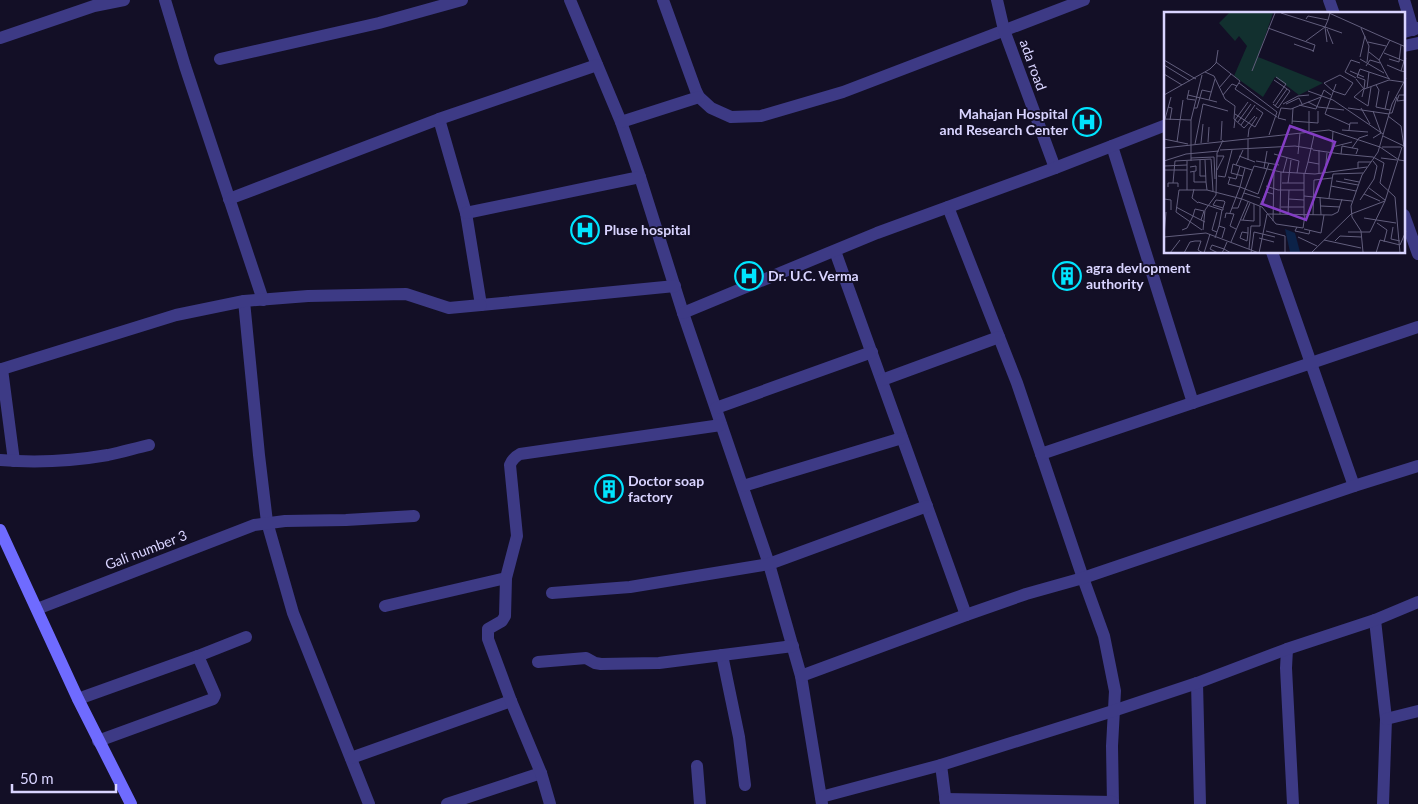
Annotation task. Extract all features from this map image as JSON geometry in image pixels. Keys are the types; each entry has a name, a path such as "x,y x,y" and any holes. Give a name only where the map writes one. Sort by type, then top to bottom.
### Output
{"main road":[{"path":"0,530 98,741 131,804"}],"street":[{"path":"0,38 91,3 124,0"},
{"path":"165,0 184,66 263,300"},
{"path":"220,60 379,23 462,0"},
{"path":"570,0 621,122 683,313 769,564 802,676 822,801 1113,712 1287,649 1375,620 1418,602"},
{"path":"663,0 696,91 711,108 731,117 760,116 843,92 1084,0"},
{"name":"ada road","path":"996,0 1004,30 1055,168"},
{"path":"1329,0 1333,12"},
{"path":"1404,0 1412,30"},
{"path":"229,199 439,119 597,65"},
{"path":"621,122 700,97"},
{"path":"439,119 466,213 481,305"},
{"path":"683,313 877,233 1164,126"},
{"path":"1112,146 1193,403"},
{"path":"466,213 640,177"},
{"path":"941,765 945,802 1113,803 1112,746 1114,691 1104,636 1017,383 948,207"},
{"path":"1406,221 1418,254"},
{"path":"835,251 966,615"},
{"path":"1273,254 1354,486"},
{"path":"14,461 1,370 176,315 244,301 308,296 406,294 449,308 675,286"},
{"path":"244,301 259,455 276,522 294,614 369,804"},
{"path":"1041,454 1418,327"},
{"path":"882,380 999,337"},
{"path":"716,408 872,352"},
{"path":"550,804 541,773 488,639 488,629 502,621 506,616 506,578 517,536 510,466 514,457 520,454 721,425"},
{"path":"743,486 902,438"},
{"path":"0,460 84,458 149,445"},
{"path":"802,676 1026,594 1083,578 1418,466"},
{"path":"552,593 630,587 769,564 927,506"},
{"name":"Gali number 3","path":"37,609 254,525 276,522 414,516"},
{"path":"386,606 506,578"},
{"path":"1375,620 1386,719 1383,804"},
{"path":"78,699 246,637"},
{"path":"538,662 586,658 601,664 659,663 793,646"},
{"path":"1287,649 1286,668 1294,804"},
{"path":"98,741 213,699 215,695 198,656"},
{"path":"722,656 739,737 745,785"},
{"path":"1196,683 1200,804"},
{"path":"351,758 511,701"},
{"path":"1386,719 1418,712"},
{"path":"697,766 700,804"},
{"path":"447,804 541,773"}],"place":[{"name":"Mahajan Hospital and Research Center","path":"1087,122"},
{"name":"Pluse hospital","path":"585,230"},
{"name":"Dr. U.C. Verma","path":"749,276"},
{"name":"agra devlopment authority","path":"1067,276"},
{"name":"Doctor soap factory","path":"609,489"}]}
